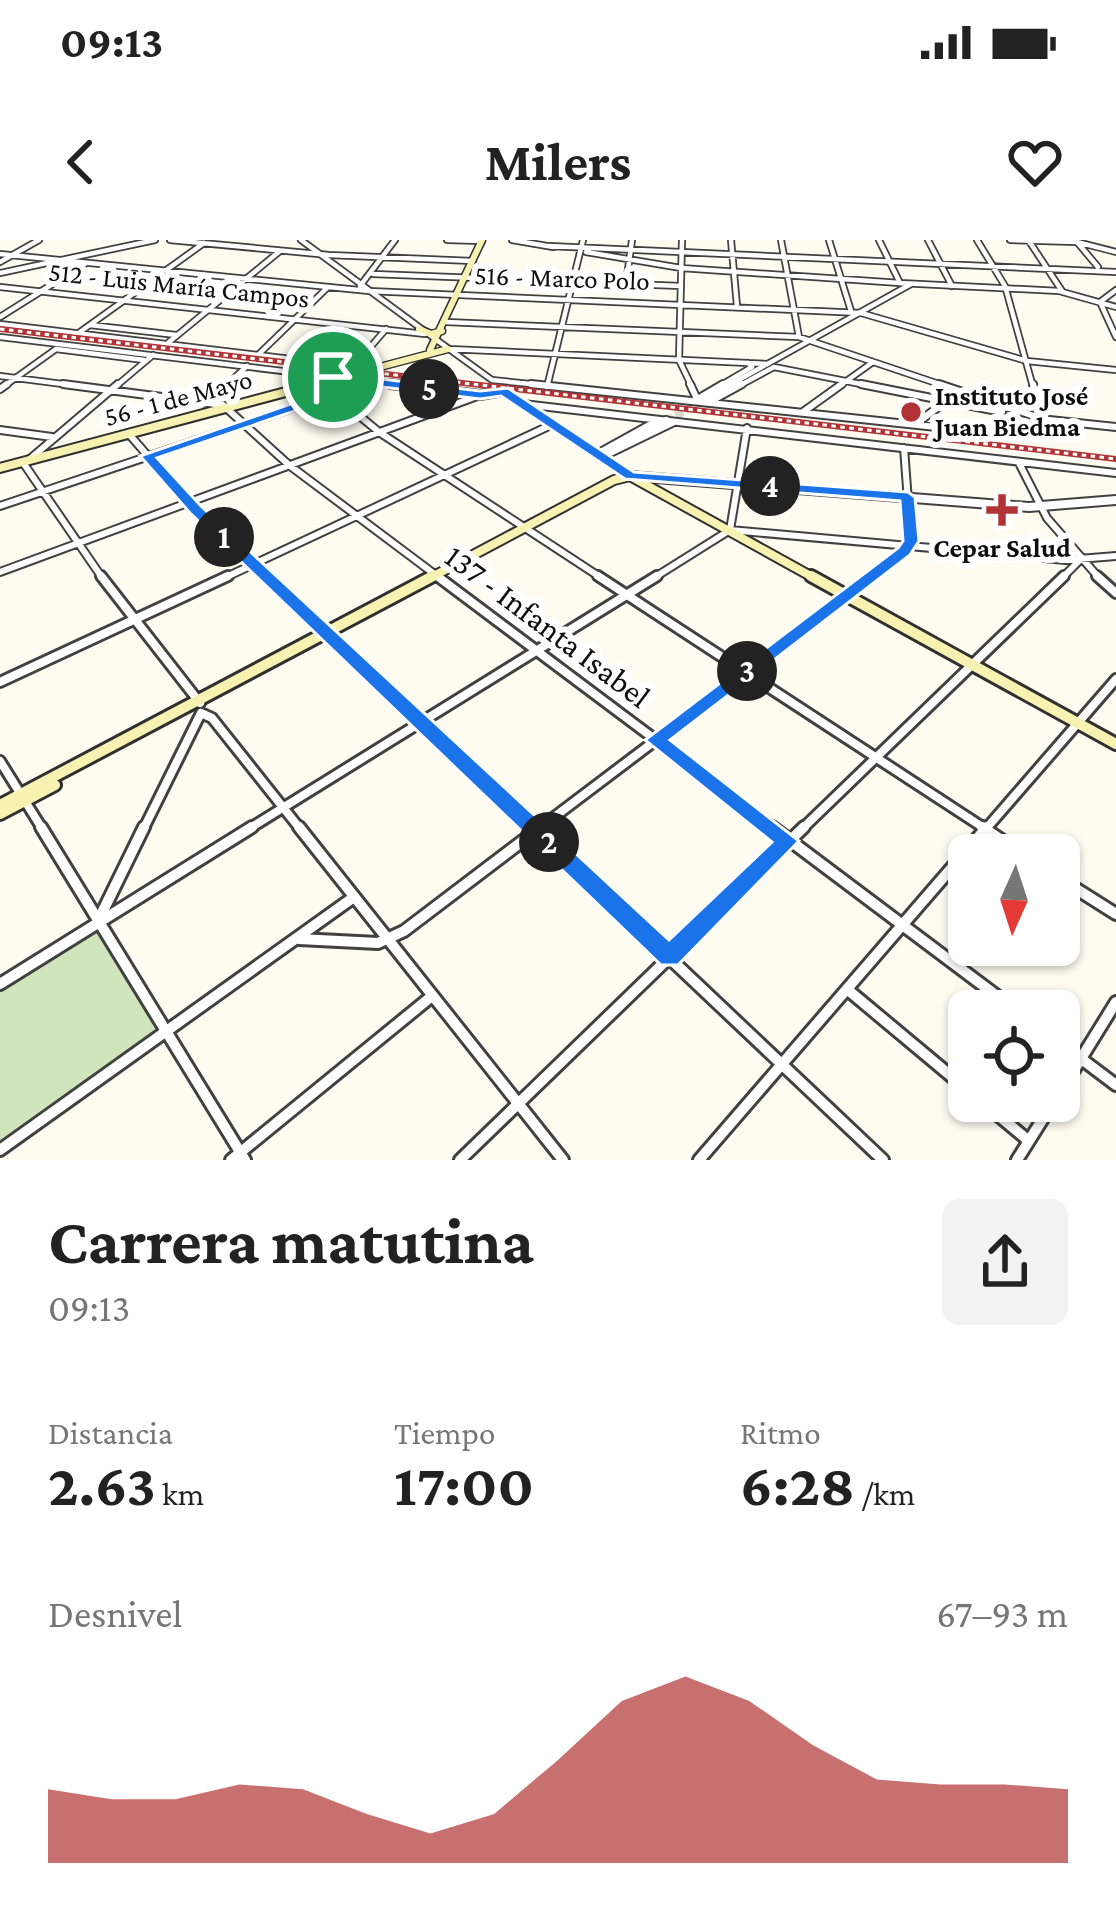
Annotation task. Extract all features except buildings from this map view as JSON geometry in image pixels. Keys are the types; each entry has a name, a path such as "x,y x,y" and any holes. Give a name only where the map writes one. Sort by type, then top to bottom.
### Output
{"main road":[{"path":"427,351 442,331 482,241"},
{"path":"422,332 442,331"},
{"name":"56 - 1 de Mayo","path":"0,468 448,349"},
{"path":"0,810 200,708 627,477 1116,744"}],"street":[{"path":"0,258 39,240"},
{"path":"0,273 155,240"},
{"path":"170,240 473,261"},
{"path":"301,240 358,287"},
{"path":"358,287 373,274 394,240"},
{"path":"447,240 482,241"},
{"path":"512,240 549,246 1116,272"},
{"path":"626,284 632,240"},
{"path":"682,240 680,360 695,401"},
{"path":"731,240 737,306"},
{"path":"781,240 799,337"},
{"path":"829,240 851,311"},
{"path":"879,240 900,284"},
{"path":"928,240 952,286"},
{"path":"977,240 1006,288 1043,419"},
{"path":"1010,240 1076,241 1116,252"},
{"path":"1028,240 1062,291"},
{"path":"1076,241 1100,268"},
{"path":"78,333 207,242"},
{"path":"582,246 681,268 1062,291 1116,307"},
{"path":"547,387 582,246"},
{"path":"168,343 280,250"},
{"path":"12,255 358,287 492,380 1023,436 1043,419"},
{"path":"0,321 88,262"},
{"path":"373,274 681,286"},
{"path":"709,400 911,284"},
{"name":"512 - Luis María Campos","path":"0,287 422,332"},
{"path":"259,354 328,287"},
{"path":"1100,302 1116,290"},
{"name":"516 - Marco Polo","path":"369,291 851,311 1027,361 1116,370"},
{"path":"1100,302 1116,338"},
{"path":"0,321 366,368"},
{"path":"446,322 799,337 1043,419"},
{"path":"90,325 178,335"},
{"path":"353,366 386,329"},
{"path":"0,337 480,395"},
{"path":"0,389 59,347"},
{"path":"448,349 772,364 1043,419 1116,427"},
{"path":"150,358 25,461 76,544 200,708 563,1160"},
{"path":"803,412 873,362"},
{"path":"695,401 753,366 748,363"},
{"path":"709,400 772,364"},
{"path":"209,402 247,367"},
{"path":"0,376 226,406"},
{"path":"316,381 379,432 992,834"},
{"path":"0,506 370,382"},
{"path":"0,572 480,395 503,391 627,477 1037,507 1116,500"},
{"path":"921,425 921,420 957,392"},
{"path":"523,404 1116,473"},
{"name":"137 - Infanta Isabel","path":"226,406 289,465 989,990"},
{"path":"600,458 664,419"},
{"path":"600,458 602,451 664,419"},
{"path":"600,458 677,420"},
{"path":"0,682 551,425"},
{"path":"730,530 747,428"},
{"path":"0,430 52,437"},
{"path":"128,433 188,502 252,564 883,1160"},
{"path":"904,448 910,546"},
{"path":"1018,462 1037,507 1079,560 1116,592"},
{"path":"0,984 730,530 1079,560 1116,556"},
{"path":"299,939 388,940 910,546"},
{"path":"460,1160 1079,560"},
{"path":"707,1157 781,1064 1116,679"},
{"path":"97,922 200,708"},
{"path":"0,761 168,1032 239,1158 432,996"},
{"path":"1080,891 1116,914"},
{"path":"0,1150 355,898"},
{"path":"848,989 948,1073"},
{"path":"1116,1002 1081,1059 1116,1085"},
{"path":"1006,1122 1029,1141"},
{"path":"1017,1160 1041,1122"}],"green space":[{"path":"97,923 168,1032 0,1150 0,984"}],"tunnel":[{"path":"666,421 704,400"}],"railway":[{"path":"0,329 1116,459"}],"place":[{"name":"Instituto José Juan Biedma","path":"911,412"},
{"name":"Cepar Salud","path":"1002,510"}],"route":[{"path":"333,377 480,395 503,391 630,476 908,497 911,541 904,552 655,740 788,841 670,957 195,510 148,456 332,394 316,381 333,377"}]}
